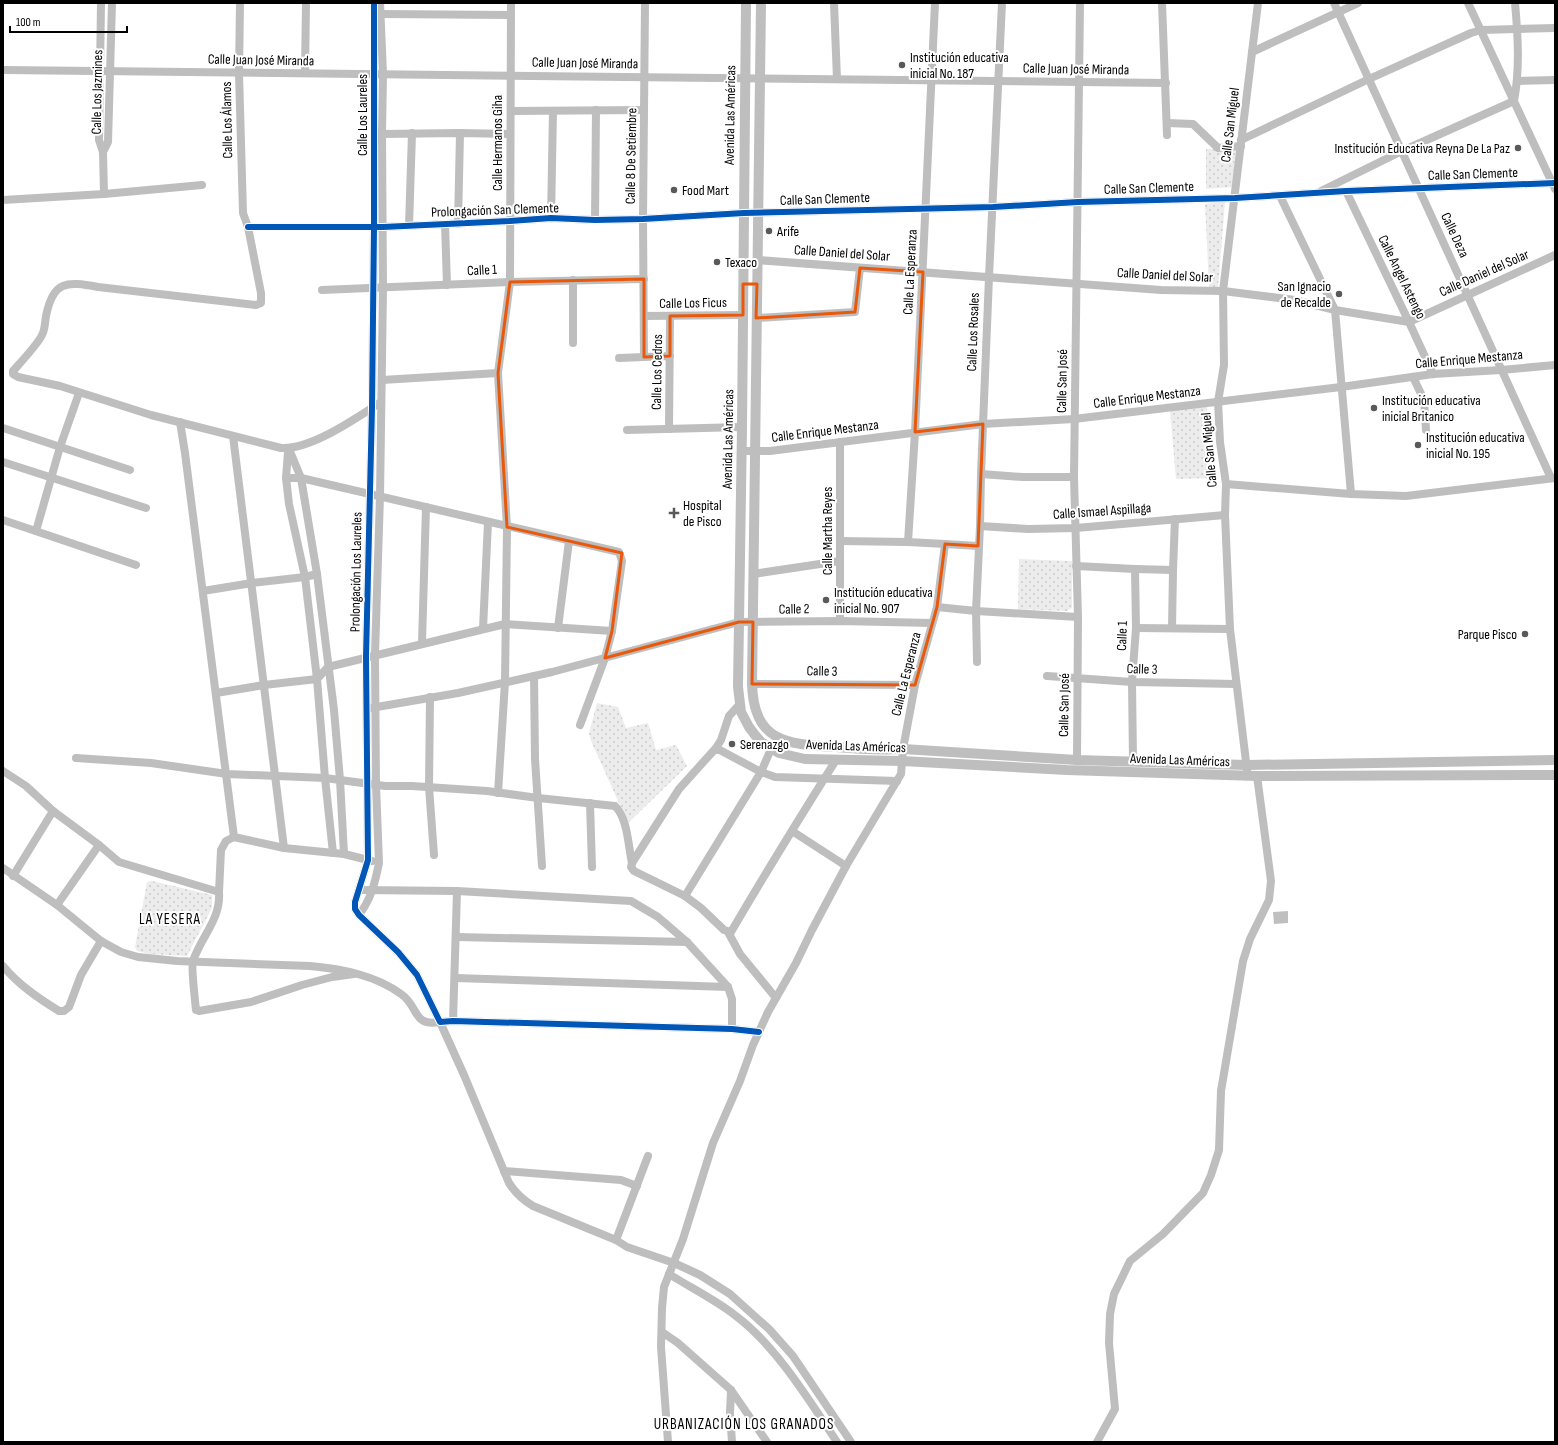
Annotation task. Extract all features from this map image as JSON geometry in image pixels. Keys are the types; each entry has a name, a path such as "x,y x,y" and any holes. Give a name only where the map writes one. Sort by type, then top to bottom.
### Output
{"main road":[{"name":"Avenida Las Américas","path":"746,3 742,451 738,686 740,704 748,727 761,742 779,753 798,757 1067,770 1252,776 1555,775"},
{"name":"Avenida Las Américas","path":"761,3 752,684 753,701 759,719 770,732 784,740 800,745 880,750 903,749 1077,760 1247,765 1555,760"},
{"path":"743,284 757,284"},
{"path":"1302,764 1303,776"}],"street":[{"name":"Calle Los Jazmines","path":"101,3 99,140 103,152"},
{"name":"Calle Los Jazmines","path":"103,152 108,142 112,3"},
{"name":"Calle Los Álamos","path":"79,393 60,386 18,377 14,375 13,372 43,335 50,304 53,295 58,288 72,283 259,304 262,301 248,226 243,213 239,73 240,3"},
{"path":"305,73 306,3"},
{"name":"Calle Los Laureles","path":"374,3 374,74 379,227"},
{"name":"Calle Los Laureles","path":"380,3 383,74"},
{"name":"Calle Hermanos Giha","path":"498,793 505,682 507,527 498,373 510,282 512,3"},
{"name":"Calle 8 De Setiembre","path":"644,357 643,219 645,3"},
{"path":"834,3 837,79"},
{"name":"Calle La Esperanza","path":"908,542 915,432 935,3"},
{"name":"Calle Los Rosales","path":"977,662 976,611 980,526 980,474 988,277 993,207 1002,3"},
{"name":"Calle San José","path":"1077,760 1078,617 1074,419 1080,3"},
{"path":"1162,3 1167,135"},
{"name":"Calle San Miguel","path":"1097,1442 1116,1409 1109,1343 1110,1314 1114,1294 1130,1261 1163,1234 1203,1193 1211,1175 1219,1150 1221,1091 1243,961 1250,939 1269,900 1271,881 1252,776 1247,765 1230,629 1225,515 1226,484 1220,442 1218,402 1224,365 1223,291 1258,3"},
{"name":"Calle Deza","path":"1334,3 1553,478"},
{"path":"1252,52 1358,3"},
{"path":"1468,3 1554,185"},
{"path":"1514,101 1518,81 1518,29 1515,3"},
{"path":"380,14 511,15"},
{"path":"1167,123 1193,124 1218,148 1241,143 1369,79 1481,30 1555,28"},
{"name":"Calle Juan José Miranda","path":"3,70 1166,83"},
{"name":"Prolongación Los Laureles","path":"379,227 382,289 382,380 375,654 376,785 379,863 366,906 359,915 354,906 368,860 366,657 374,289 379,227 383,74"},
{"path":"1518,81 1555,80"},
{"path":"1317,193 1402,151 1514,101"},
{"path":"595,220 596,110"},
{"path":"511,111 644,110"},
{"path":"551,218 553,111"},
{"path":"382,134 460,132 510,134"},
{"path":"458,224 460,132"},
{"path":"409,226 412,134"},
{"path":"103,152 104,194"},
{"path":"3,200 104,194 202,185"},
{"name":"Calle San Clemente","path":"744,213 993,207 1078,202 1280,196 1419,188 1554,185"},
{"name":"Calle Angel Astengo","path":"1346,191 1409,322 1432,374"},
{"path":"1280,196 1335,310 1351,494"},
{"name":"Prolongación San Clemente","path":"248,226 379,227 510,222 551,218 595,220 643,219 744,213"},
{"path":"445,224 447,285"},
{"name":"Calle Daniel del Solar","path":"757,260 1161,290 1223,291 1295,300 1335,310 1409,322 1555,255"},
{"path":"756,318 855,312 860,268"},
{"name":"Calle 1","path":"322,290 382,289 510,282 644,279"},
{"path":"573,343 574,280"},
{"name":"Calle Los Ficus","path":"644,316 743,315"},
{"name":"Calle Los Cedros","path":"669,429 670,316"},
{"path":"619,358 670,356"},
{"name":"Calle Enrique Mestanza","path":"742,451 754,452 983,424 1074,419 1342,387 1432,374 1502,370 1555,364"},
{"path":"382,380 498,373"},
{"path":"1412,377 1424,400 1426,430"},
{"path":"36,531 60,447 79,393 180,422 289,449 321,437 381,402"},
{"path":"180,422 234,837"},
{"path":"627,430 742,427"},
{"path":"3,428 130,470"},
{"path":"233,436 284,848"},
{"name":"Calle Martha Reyes","path":"840,442 840,621"},
{"path":"289,449 286,478 289,504 305,577 317,679 333,853"},
{"path":"289,449 301,478 317,574 334,710 344,854"},
{"path":"3,462 146,508"},
{"path":"980,474 1022,477 1074,478"},
{"path":"286,478 301,478 619,552 622,558 622,568 612,631 605,658 580,725"},
{"path":"1226,484 1351,494 1406,496 1553,478"},
{"path":"422,643 426,507"},
{"name":"Calle Ismael Aspillaga","path":"980,526 1076,528 1225,515"},
{"path":"1172,628 1175,519"},
{"path":"3,520 136,565"},
{"path":"484,629 488,522"},
{"path":"558,628 569,541"},
{"path":"840,541 908,542 978,546"},
{"name":"Calle La Esperanza","path":"668,1442 661,1347 663,1296 669,1274 674,1263 713,1143 740,1082 759,1032 776,998 796,964 846,866 902,771 903,749 915,685 932,623 938,607 945,544"},
{"path":"753,574 840,561"},
{"path":"1076,566 1173,570"},
{"name":"Calle 1","path":"1133,761 1132,682 1136,628 1134,569"},
{"path":"203,591 317,574"},
{"path":"938,607 976,611 1078,617"},
{"name":"Calle 2","path":"366,708 458,693 534,676 739,622 840,621 932,623"},
{"path":"216,693 264,685 317,679 328,667 375,654 505,624 612,631"},
{"path":"1136,628 1230,629"},
{"path":"534,676 535,758 542,866"},
{"name":"Calle 3","path":"1048,676 1132,682 1236,684"},
{"name":"Calle 3","path":"752,684 915,685"},
{"path":"430,697 429,787 434,855"},
{"path":"632,863 679,789 716,748 723,736 729,716 740,704"},
{"path":"716,748 761,772 775,777 897,781"},
{"path":"685,896 761,772 771,749"},
{"path":"76,758 151,763 227,774 325,778 376,785 429,787 498,793 615,806 621,813 624,823 634,871 685,896 728,932 740,954 776,998"},
{"path":"728,932 730,932 836,760"},
{"path":"3,771 26,786 54,811 119,862 219,892"},
{"path":"590,803 592,867"},
{"path":"13,876 54,811"},
{"path":"792,831 846,866"},
{"path":"356,974 332,977 302,985 251,1002 198,1011 196,1010 193,962 217,914 220,902 219,892 222,850 226,842 234,837 284,848 344,854 379,863"},
{"path":"57,905 99,845"},
{"path":"3,868 57,905 101,941 121,952 154,960 310,966 345,970 392,988 407,998 420,1019 430,1024 453,1021 732,1029 759,1032"},
{"path":"359,890 457,891 631,901 658,917 687,942 728,987 732,999 732,1029"},
{"path":"453,1021 457,891"},
{"path":"359,915 398,952 417,975 464,1075 509,1184 515,1193 523,1200 616,1240 627,1247 674,1263 700,1274 730,1294 777,1337 793,1356 851,1442"},
{"path":"456,937 687,942"},
{"path":"3,966 31,993 59,1011 64,1011 69,1007 81,975 101,941"},
{"path":"455,978 728,987"},
{"path":"616,1240 648,1156"},
{"path":"504,1171 621,1180 637,1186"},
{"path":"669,1274 736,1315 747,1325 782,1362 836,1442"},
{"path":"662,1332 678,1343 731,1390 768,1442"},
{"path":"731,1390 730,1414 732,1442"}],"highlighted area":[{"path":"860,268 923,272 915,432 983,424 978,546 945,544 937,607 915,685 752,684 753,622 739,622 605,658 612,631 622,553 507,527 498,373 510,282 644,279 644,357 670,356 670,316 743,315 743,284 757,284 756,318 855,312"}],"shaded area":[{"path":"1206,149 1236,149 1232,187 1206,189"},
{"path":"1225,202 1218,288 1209,287 1205,204"},
{"path":"1207,406 1213,478 1176,479 1170,411"},
{"path":"1019,559 1072,561 1072,608 1067,611 1018,609"},
{"path":"597,703 618,707 626,728 648,723 656,750 676,745 687,766 628,823 591,741 589,733"},
{"path":"152,881 212,895 212,908 187,956 150,954 137,951 135,947 147,882"},
{"path":"1288,911 1288,923 1274,924 1273,912"}],"cycle path":[{"path":"374,3 372,408 366,657 368,860 355,902 355,909 359,915 398,952 417,975 440,1022 453,1021 732,1029 759,1032"},
{"path":"248,227 383,227 551,218 595,220 643,219 744,213 993,207 1078,202 1235,198 1346,191 1555,183"}],"place":[{"name":"Institución educativa inicial No. 187","path":"902,65"},
{"name":"Institución Educativa Reyna De La Paz","path":"1518,148"},
{"name":"Food Mart","path":"674,190"},
{"name":"Arife","path":"769,231"},
{"name":"Texaco","path":"717,262"},
{"name":"San Ignacio de Recalde","path":"1339,294"},
{"name":"Institución educativa inicial Britanico","path":"1374,408"},
{"name":"Institución educativa inicial No. 195","path":"1418,445"},
{"name":"Hospital de Pisco","path":"674,513"},
{"name":"Institución educativa inicial No. 907","path":"826,600"},
{"name":"Parque Pisco","path":"1525,634"},
{"name":"Serenazgo","path":"732,744"}],"district":[{"name":"LA YESERA","path":"170,919"},
{"name":"URBANIZACIÓN LOS GRANADOS","path":"744,1424"}]}
